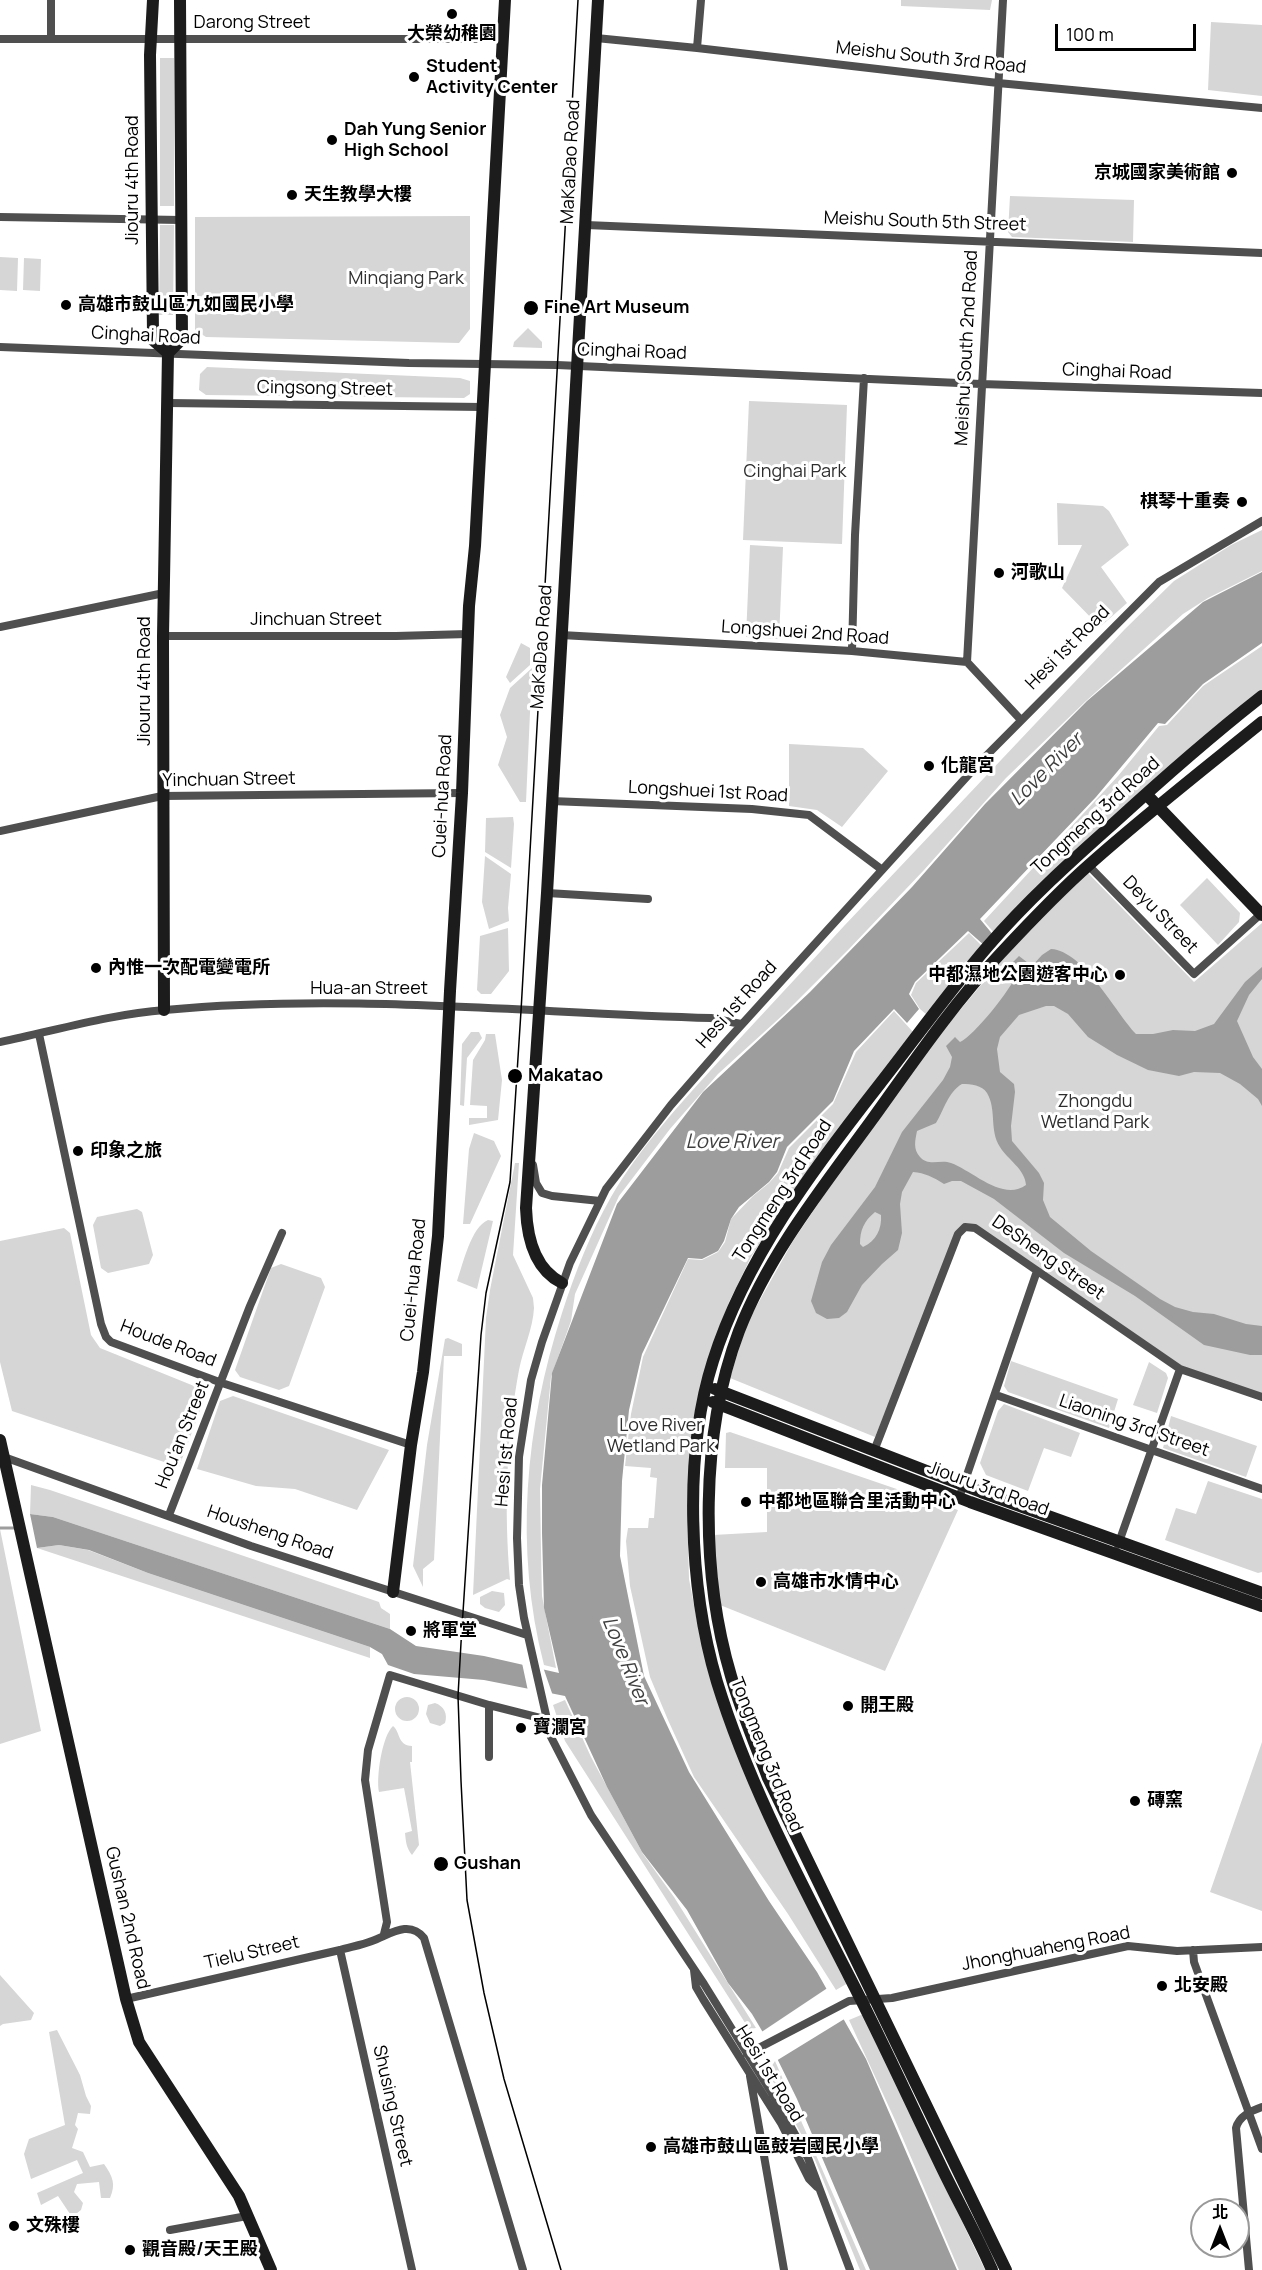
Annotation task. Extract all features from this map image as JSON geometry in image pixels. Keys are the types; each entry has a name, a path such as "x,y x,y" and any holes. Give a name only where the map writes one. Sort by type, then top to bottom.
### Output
{"street":[{"path":"51,0 51,39"},
{"name":"Jiouru 4th Road","path":"153,0 150,39 153,340 168,353"},
{"name":"Jiouru 4th Road","path":"164,1010 162,796 168,353 182,339 180,0"},
{"name":"Cuei-hua Road","path":"393,1592 411,1445 423,1372 438,1236 462,793 468,634 505,0"},
{"name":"MaKaDao Road","path":"562,1283 546,1273 534,1252 528,1238 526,1208 540,1012 598,0"},
{"path":"697,48 701,0"},
{"name":"Meishu South 2nd Road","path":"967,662 1003,0"},
{"name":"Meishu South 3rd Road","path":"596,38 998,83 1262,108"},
{"name":"Darong Street","path":"0,39 504,39"},
{"path":"0,217 181,220"},
{"name":"Meishu South 5th Street","path":"586,225 1262,253"},
{"name":"Cinghai Road","path":"0,347 578,366 981,384 1262,393"},
{"path":"852,651 853,581 864,378"},
{"name":"Cingsong Street","path":"168,402 482,407"},
{"name":"Hesi 1st Road","path":"850,2270 808,2158 694,1969 591,1815 551,1737 527,1635 519,1585 517,1538 519,1457 531,1380 571,1260 606,1189 671,1105 881,869 1021,720 1159,582 1262,521"},
{"path":"0,627 164,593"},
{"name":"Jinchuan Street","path":"163,636 468,634"},
{"name":"Longshuei 2nd Road","path":"561,635 852,651 967,662"},
{"path":"967,662 1021,720"},
{"name":"Tongmeng 3rd Road","path":"992,2270 855,2000 754,1779 716,1679 701,1610 695,1548 694,1499 698,1426 704,1392 725,1326 748,1278 777,1228 846,1127 987,946 1046,884 1146,794 1262,696"},
{"name":"Tongmeng 3rd Road","path":"1006,2270 768,1778 742,1711 730,1673 715,1608 709,1548 712,1456 720,1398 740,1330 760,1286 791,1233 929,1040 998,956 1088,865 1262,722"},
{"name":"Yinchuan Street","path":"0,831 162,796 462,793"},
{"path":"1146,794 1262,914"},
{"name":"Longshuei 1st Road","path":"551,801 752,809 809,815 881,869"},
{"name":"Deyu Street","path":"1088,865 1194,974 1262,914"},
{"path":"547,893 648,899"},
{"name":"Hua-an Street","path":"0,1042 164,1010 281,1005 428,1004 540,1012 711,1018 741,1024"},
{"name":"Houde Road","path":"39,1034 103,1330 111,1342 222,1383 411,1445"},
{"path":"530,1147 536,1183 542,1193 600,1201"},
{"name":"DeSheng Street","path":"874,1451 958,1234 965,1227 975,1228 1180,1369 1262,1397"},
{"name":"Hou'an Street","path":"169,1515 250,1306 282,1233"},
{"path":"959,1498 1037,1271"},
{"path":"1115,1554 1180,1369"},
{"name":"Jiouru 3rd Road","path":"704,1392 874,1451 1262,1593"},
{"name":"Liaoning 3rd Street","path":"996,1395 1262,1489"},
{"name":"Jiouru 3rd Road","path":"720,1398 959,1498 1262,1606"},
{"path":"0,1440 4,1457"},
{"name":"Housheng Road","path":"4,1457 251,1546 527,1635"},
{"name":"Gushan 2nd Road","path":"4,1457 126,1999 139,2042 238,2196 271,2270"},
{"path":"694,1499 710,1500"},
{"path":"701,1610 715,1608"},
{"path":"384,1934 387,1922 365,1772 368,1750 390,1675 548,1720"},
{"path":"489,1705 489,1757"},
{"name":"Tielu Street","path":"126,1999 340,1950 374,1941 384,1934 408,1928 415,1929 424,1938 523,2270"},
{"name":"Jhonghuaheng Road","path":"855,2000 892,1998 1128,1946 1194,1950 1262,1947"},
{"name":"Shusing Street","path":"340,1950 412,2270"},
{"path":"1194,1950 1194,1962 1262,2149"},
{"name":"Hesi 1st Road","path":"694,1969 695,1982 700,1993 772,2109 809,2179 823,2194"},
{"path":"747,2054 855,2000"},
{"path":"749,2071 784,2270"},
{"path":"1249,2270 1236,2128 1237,2123 1249,2112 1262,2107"},
{"path":"757,2115 772,2109"},
{"path":"170,2230 247,2216"}],"green space":[{"path":"901,0 992,0 990,10 901,6"},
{"path":"1211,22 1262,25 1262,96 1208,90"},
{"path":"160,58 174,58 174,206 160,206"},
{"path":"1010,196 1134,200 1133,242 1012,237 1008,232"},
{"name":"Minqiang Park","path":"470,216 470,329 459,343 206,337 195,330 195,217"},
{"path":"160,225 174,225 173,315 159,315"},
{"path":"0,257 18,258 17,291 0,290"},
{"path":"24,258 41,259 40,291 23,290"},
{"path":"528,328 542,342 542,348 513,347 514,342"},
{"path":"207,367 460,378 470,381 470,394 464,398 206,395 199,390 200,374"},
{"name":"Cinghai Park","path":"749,401 847,405 842,544 743,540"},
{"path":"1057,503 1103,506 1109,511 1129,545 1101,567 1127,603 1100,627 1062,588 1082,545 1058,545"},
{"path":"1262,530 1262,571 1208,598 1183,614 1086,701 1006,778 924,870 849,949 784,1014 718,1074 670,1129 619,1196 575,1294 571,1321 551,1377 540,1489 541,1551 542,1596 556,1668 544,1665 529,1577 527,1532 532,1444 539,1400 549,1356 567,1298 596,1225 622,1179 662,1126 720,1060 1125,629 1174,581 1231,545"},
{"path":"750,545 783,547 779,639 746,637"},
{"path":"521,643 530,648 530,665 510,683 506,677"},
{"path":"1262,646 1262,695 996,935 984,921 1118,776 1159,726 1167,725 1203,686"},
{"path":"532,668 526,802 520,802 498,765 507,737 500,715 510,688"},
{"path":"789,744 863,748 888,771 842,827 817,810 789,806"},
{"path":"513,817 511,868 485,852 486,818"},
{"path":"485,856 511,874 509,921 489,929 482,902"},
{"name":"Zhongdu Wetland Park","path":"1087,872 1194,982 1262,923 1262,1397 1180,1369 975,1228 958,1234 875,1437 730,1378 747,1323 793,1241 862,1139 933,1042 1003,959"},
{"path":"1207,878 1240,913 1239,922 1218,945 1180,905"},
{"path":"508,928 509,971 491,994 481,994 477,990 480,936"},
{"path":"969,933 984,948 927,1015 911,995 916,983"},
{"name":"Love River Wetland Park","path":"894,1011 913,1032 776,1219 751,1257 729,1302 715,1339 690,1476 687,1506 689,1579 700,1637 713,1685 848,1983 836,1990 788,1914 694,1777 650,1677 630,1586 626,1541 628,1528 648,1528 649,1518 654,1518 657,1478 650,1477 651,1468 625,1466 631,1414 643,1357 688,1259 702,1260 718,1252 725,1242 731,1219 778,1173 789,1148 833,1104 856,1052"},
{"path":"471,1032 479,1032 482,1038 467,1058 464,1106 460,1105 462,1044"},
{"path":"486,1034 495,1034 502,1080 498,1120 469,1125 469,1118 487,1118 487,1106 470,1105 473,1060"},
{"path":"474,1133 494,1141 501,1156 470,1224 463,1224 469,1149"},
{"path":"515,1163 519,1163 513,1255 533,1298 534,1308 532,1324 519,1370 511,1422 507,1501 510,1580 507,1579 473,1595 486,1318"},
{"path":"137,1209 142,1212 153,1255 149,1264 108,1273 101,1268 93,1225 97,1217"},
{"path":"488,1220 493,1221 477,1289 457,1281 472,1238 482,1224"},
{"path":"64,1228 70,1233 91,1335 100,1348 199,1388 205,1397 179,1467 12,1411 0,1362 0,1241"},
{"path":"281,1264 321,1278 325,1287 289,1386 279,1390 240,1377 235,1370 271,1268"},
{"path":"448,1338 462,1344 462,1356 444,1356 434,1560 423,1569 423,1587 413,1566 427,1445 445,1339"},
{"path":"1011,1361 1118,1399 1109,1428 1008,1392 1004,1386"},
{"path":"1149,1362 1166,1373 1168,1378 1157,1413 1133,1405"},
{"path":"233,1396 389,1450 357,1510 295,1489 256,1486 197,1469 220,1401"},
{"path":"1004,1404 1080,1433 1071,1457 1044,1448 1028,1491 986,1475 980,1463 998,1411"},
{"path":"1171,1416 1257,1446 1246,1477 1163,1448"},
{"path":"730,1432 958,1510 885,1671 720,1605 713,1535 767,1532 767,1468 725,1468 726,1433"},
{"path":"1208,1481 1262,1499 1262,1572 1258,1573 1165,1540 1176,1508 1196,1514"},
{"path":"31,1485 379,1602 381,1608 390,1614 390,1629 53,1517 30,1514"},
{"path":"0,1529 41,1731 0,1744"},
{"path":"59,1545 88,1550 148,1573 370,1647 370,1658 37,1548"},
{"path":"492,1591 504,1593 505,1605 499,1612 480,1604 480,1597"},
{"path":"407,1697 415,1701 419,1709 415,1717 407,1721 399,1717 395,1709 399,1701"},
{"path":"565,1700 591,1757 643,1854 674,1897 756,2028 749,2029 565,1741 553,1705"},
{"path":"435,1703 443,1708 446,1714 445,1723 440,1726 430,1723 426,1714 428,1705"},
{"path":"393,1726 402,1741 412,1746 412,1762 410,1762 419,1845 412,1855 407,1847 405,1833 412,1831 404,1788 379,1792 378,1777 381,1758 389,1731"},
{"path":"1262,1742 1262,1911 1210,1892"},
{"path":"0,1975 34,2013 31,2020 0,2026"},
{"path":"864,2015 985,2270 959,2270 895,2120 849,2020"},
{"path":"57,2030 80,2075 91,2106 90,2114 78,2113 75,2125 78,2129 72,2148 83,2152 90,2167 104,2164 113,2185 110,2198 101,2198 99,2182 77,2184 74,2192 83,2203 81,2210 72,2217 58,2196 41,2205 37,2193 83,2173 77,2160 31,2179 24,2154 29,2139 65,2125 49,2032"},
{"path":"775,2061 866,2270 860,2270 815,2160 768,2072"}],"water":[{"name":"Love River","path":"1262,572 1262,643 1203,684 1165,724 1158,723 1096,797 980,919 994,936 985,946 968,931 915,982 909,994 919,1009 907,1023 894,1009 854,1051 833,1101 787,1147 777,1172 769,1182 739,1207 731,1219 718,1251 702,1259 688,1258 642,1354 629,1410 622,1481 620,1556 644,1676 689,1772 769,1901 817,1972 866,2059 957,2270 870,2270 797,2099 771,2046 752,2014 728,1983 687,1910 642,1852 607,1787 565,1696 484,1680 414,1674 388,1665 382,1654 370,1647 148,1573 89,1550 59,1545 37,1548 30,1514 53,1517 390,1629 416,1646 484,1656 559,1673 544,1608 542,1533 542,1485 552,1373 617,1204 703,1092 810,992 912,887 985,804 1087,701 1203,602"},
{"path":"1051,949 1063,952 1075,960 1098,984 1136,1034 1153,1034 1173,1030 1195,1031 1214,1024 1245,982 1262,967 1262,979 1249,995 1237,1021 1253,1057 1262,1069 1262,1106 1258,1099 1240,1084 1220,1073 1194,1072 1179,1076 1148,1070 1088,1037 1068,1014 1054,1006 1046,1006 1019,1015 1000,1037 997,1049 1000,1072 1014,1084 1012,1141 1039,1173 1044,1183 1043,1200 1050,1217 1091,1251 1175,1307 1262,1326 1262,1355 1250,1355 1204,1345 1135,1296 1064,1253 994,1199 961,1181 944,1184 929,1176 913,1172 902,1192 900,1204 902,1233 898,1250 862,1285 847,1312 839,1318 827,1319 816,1313 811,1301 822,1262 831,1245 875,1187 902,1132 943,1080 952,1057 946,1046 955,1037 960,1042 966,1038 992,1011 1017,974 1009,966 1019,956 1032,966","holes":["962,1084 979,1087 987,1093 992,1106 997,1140 1003,1152 1023,1174 1026,1185 1008,1190 998,1188 951,1163 927,1162 916,1151 917,1131 936,1123 950,1096","875,1212 881,1215 879,1230 875,1238 863,1247 860,1244 862,1230 865,1222"]}],"pier":[{"path":"522,1663 543,1667 553,1696 528,1691"},
{"path":"829,1987 846,2018 776,2061 760,2033"}],"waterway":[{"path":"0,1528 16,1528"}],"tram line":[{"path":"561,2270 504,2079 484,1993 467,1900 458,1696 481,1335 486,1293 510,1182 578,0"}],"place":[{"name":"大榮幼稚園","path":"452,14"},
{"name":"Student Activity Center","path":"414,77"},
{"name":"Dah Yung Senior High School","path":"332,140"},
{"name":"京城國家美術館","path":"1232,173"},
{"name":"天生教學大樓","path":"292,195"},
{"name":"高雄市鼓山區九如國民小學","path":"66,305"},
{"name":"Fine Art Museum","path":"531,308"},
{"name":"棋琴十重奏","path":"1242,502"},
{"name":"河歌山","path":"999,573"},
{"name":"化龍宮","path":"929,766"},
{"name":"內惟一次配電變電所","path":"96,968"},
{"name":"中都濕地公園遊客中心","path":"1120,975"},
{"name":"Makatao","path":"515,1076"},
{"name":"印象之旅","path":"78,1151"},
{"name":"中都地區聯合里活動中心","path":"746,1502"},
{"name":"高雄市水情中心","path":"761,1582"},
{"name":"將軍堂","path":"411,1631"},
{"name":"開王殿","path":"848,1706"},
{"name":"寶瀾宮","path":"521,1728"},
{"name":"磚窯","path":"1135,1801"},
{"name":"Gushan","path":"441,1864"},
{"name":"北安殿","path":"1162,1986"},
{"name":"高雄市鼓山區鼓岩國民小學","path":"651,2147"},
{"name":"文殊樓","path":"14,2226"},
{"name":"觀音殿/天王殿","path":"130,2250"}]}
